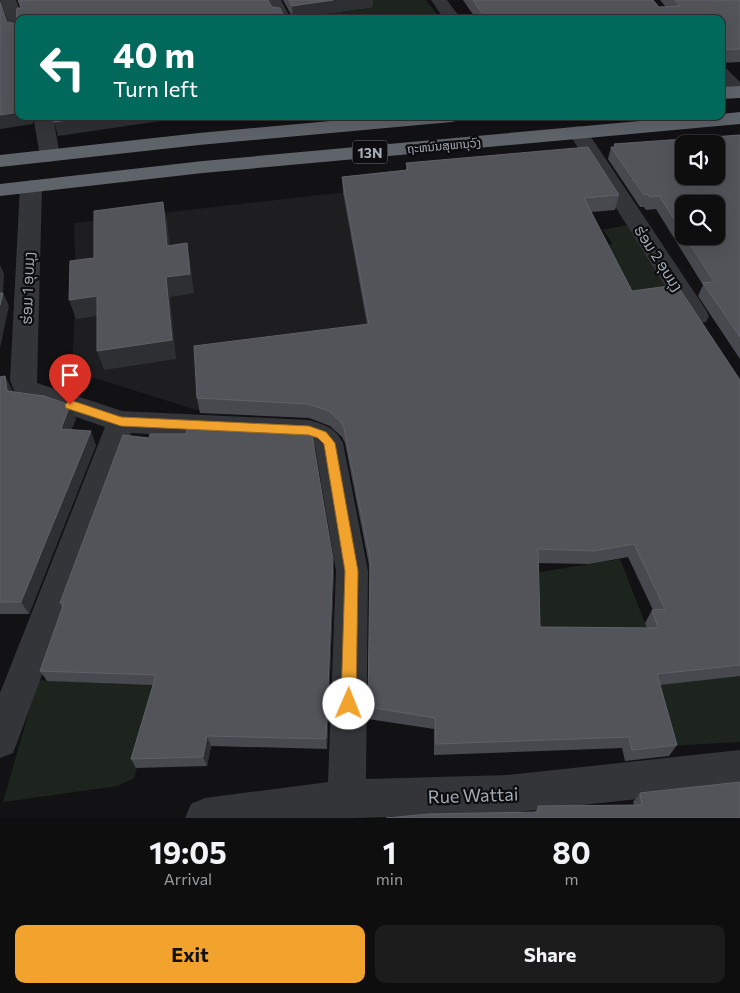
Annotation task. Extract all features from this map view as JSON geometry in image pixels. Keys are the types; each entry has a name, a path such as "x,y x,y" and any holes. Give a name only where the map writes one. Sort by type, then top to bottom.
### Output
{"highway":[{"path":"725,93 740,92"},
{"name":"ຖະຫນົນສຸພານຸວົງ","path":"725,119 740,118"},
{"name":"ຖະຫນົນສຸພານຸວົງ","path":"0,162 339,121 362,120"},
{"name":"ຖະຫນົນສຸພານຸວົງ","path":"0,190 203,167 717,120"}],"street":[{"path":"8,0 15,19"},
{"path":"273,0 282,15"},
{"path":"438,0 450,15"},
{"path":"725,77 740,92"},
{"path":"44,120 50,156"},
{"name":"ຮ່ອມ 2 ອຸບມຸງ","path":"578,132 708,333"},
{"name":"ຮ່ອມ 1 ອຸບມຸງ","path":"31,186 23,380 26,389 121,422"},
{"path":"0,740 121,422 309,431 322,435 329,443 352,571 347,799"},
{"name":"Rue Wattai","path":"206,818 347,799 511,806 740,769"}],"shaded area":[{"path":"359,0 426,0 438,15 317,15 363,8"},
{"path":"408,185 456,378 200,411 72,371 76,280 74,223"},
{"path":"627,225 691,322 617,307 598,246 613,244 603,230"},
{"path":"620,559 645,623 740,676 740,742 666,746 535,639 534,573"},
{"path":"163,676 134,778 118,786 3,802 38,680 126,684"}],"building":[{"path":"18,0 268,0 272,7 280,8 283,15 17,15 17,8 21,8"},
{"path":"289,0 333,0 292,6"},
{"path":"473,0 653,0 659,7 680,6 675,0 740,0 740,49 725,50 725,15 483,15"},
{"path":"0,2 7,22 15,24 15,113 0,115"},
{"path":"740,135 740,337 703,283 714,282 691,245 725,245 725,195 675,195 675,220 659,196 650,197 648,194 644,195 611,147 616,147 614,144 675,140 675,185 725,185 725,136"},
{"path":"588,147 619,195 584,198 632,291 677,285 740,380 740,665 657,674 677,745 632,750 629,737 436,744 435,718 368,707 370,558 344,428 341,422 329,411 308,404 197,398 194,346 369,324 342,177 408,170 406,163","holes":["634,544 665,609 652,610 658,628 540,627 538,549 594,551"]},
{"path":"163,202 167,246 187,243 190,274 166,277 172,340 97,351 97,296 69,300 70,261 94,258 94,211"},
{"path":"0,293 3,293 0,305"},
{"path":"5,376 7,391 44,396 70,405 61,429 91,431 21,602 0,602 0,377"},
{"path":"188,425 310,432 312,435 333,559 326,739 207,736 203,757 131,759 156,675 40,671 64,603 60,603 123,435 149,438 150,434 186,434"},
{"path":"740,782 740,818 386,818 429,814 539,812 538,806 642,805 640,793"}],"route":[{"path":"70,405 121,422 309,431 322,435 329,443 352,571 349,704"}]}
